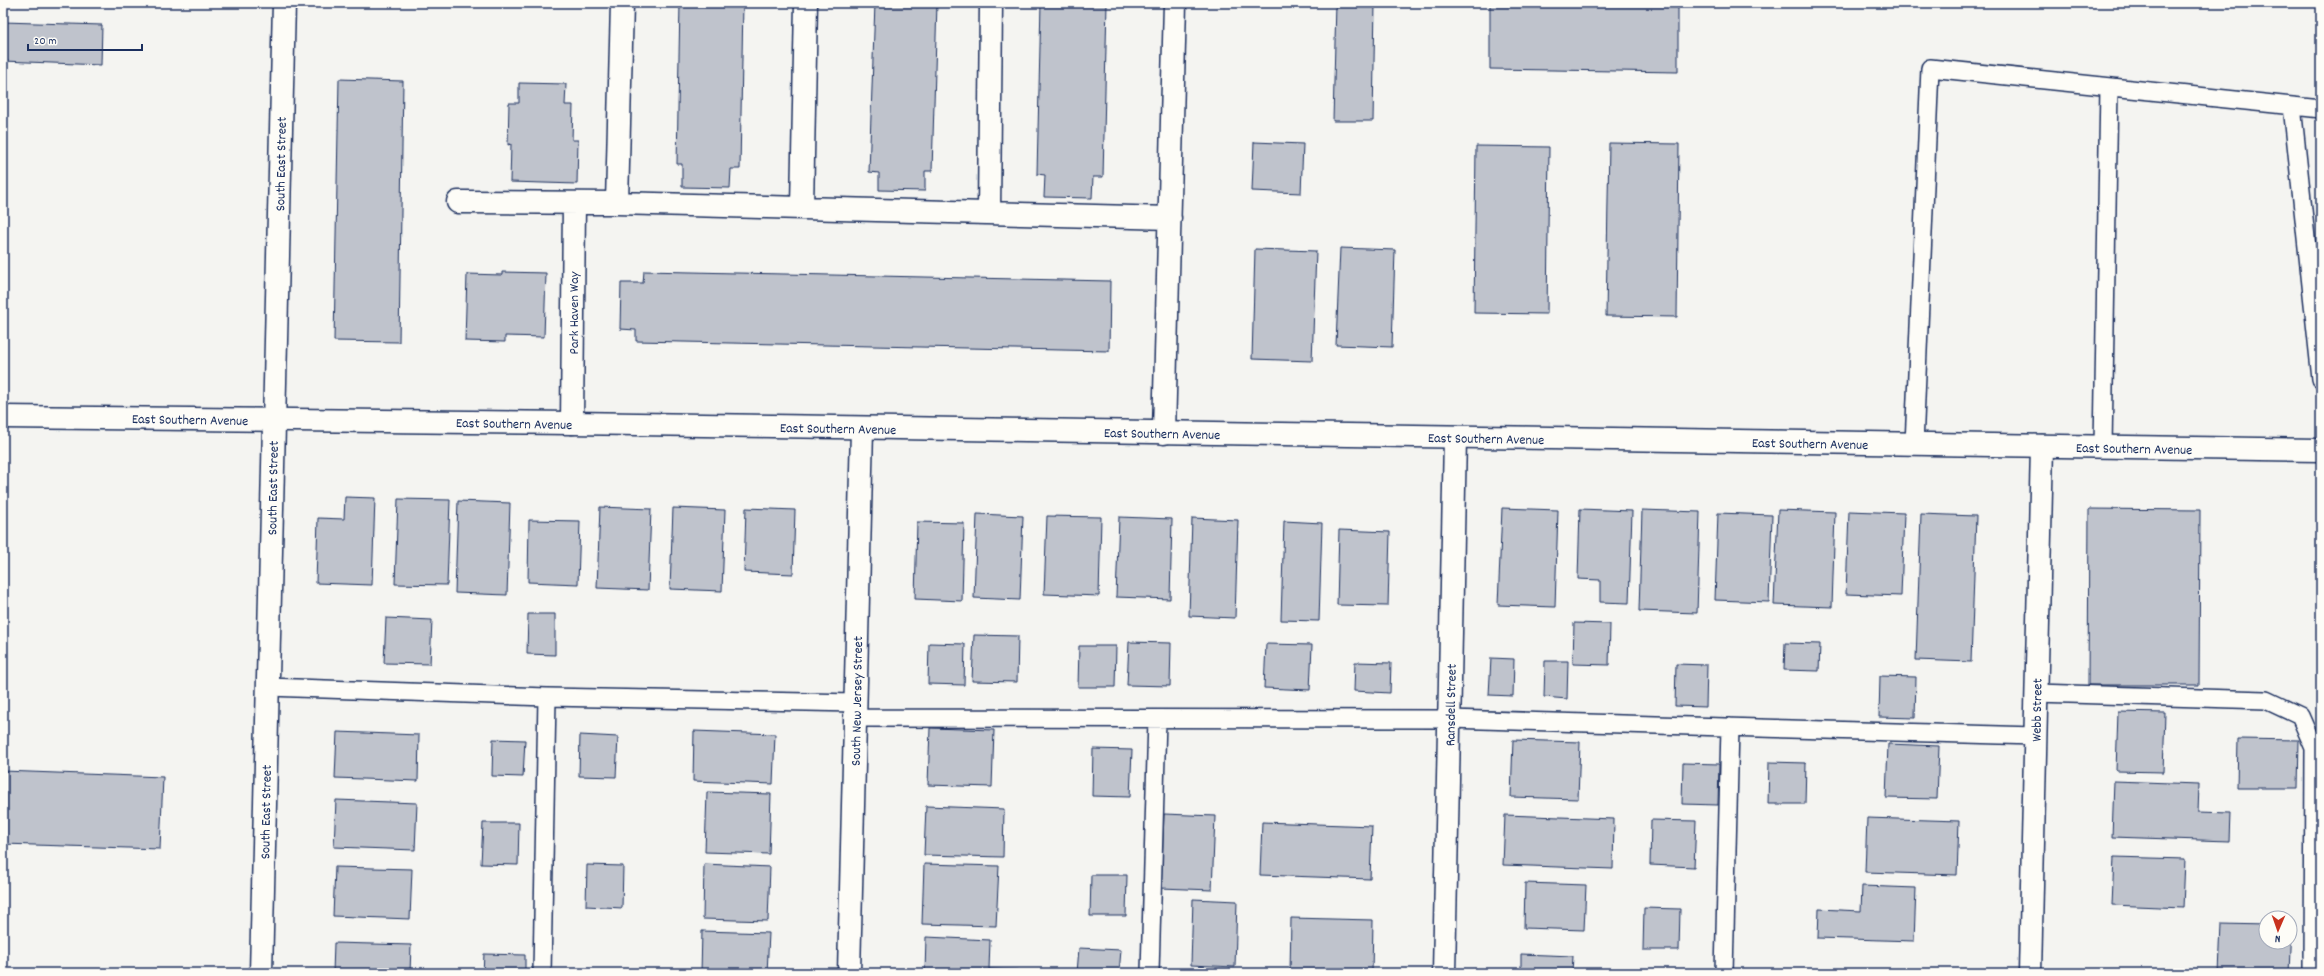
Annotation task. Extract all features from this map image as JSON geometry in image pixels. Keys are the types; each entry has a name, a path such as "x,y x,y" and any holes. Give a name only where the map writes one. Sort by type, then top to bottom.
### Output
{"street":[{"name":"South East Street","path":"262,973 284,3"},
{"path":"617,203 622,3"},
{"path":"802,207 806,3"},
{"path":"988,213 991,3"},
{"path":"1164,433 1175,3"},
{"path":"458,202 617,203 802,207 1170,218"},
{"name":"Park Haven Way","path":"572,424 574,203"},
{"name":"East Southern Avenue","path":"3,417 2321,450"},
{"name":"South New Jersey Street","path":"849,973 862,429"},
{"name":"Ransdell Street","path":"1444,973 1455,438"},
{"name":"Webb Street","path":"2030,973 2042,446"}],"lane":[{"path":"1914,445 1930,68 2321,110"},
{"path":"2103,447 2109,87"},
{"path":"2292,106 2321,371"},
{"path":"268,687 547,697 855,711 1157,719 1449,720 2035,736"},
{"path":"2036,693 2266,700 2300,716 2314,748 2313,973"},
{"path":"542,973 547,697"},
{"path":"1150,973 1157,719"},
{"path":"1724,973 1730,727"}],"building":[{"path":"680,3 743,3 740,169 731,169 730,188 682,187 682,164 677,164"},
{"path":"875,3 937,3 932,171 925,171 925,191 879,190 879,173 869,172"},
{"path":"1041,3 1107,3 1103,177 1093,177 1092,198 1044,197 1045,175 1037,174"},
{"path":"1336,3 1375,3 1373,121 1333,121"},
{"path":"1490,3 1678,3 1678,72 1490,69"},
{"path":"3,22 102,25 101,65 3,61"},
{"path":"339,79 403,81 399,342 334,341"},
{"path":"519,83 566,84 565,105 573,105 572,140 578,140 577,184 510,182 511,144 508,145 509,103 519,103"},
{"path":"1254,142 1303,144 1301,193 1252,191"},
{"path":"1609,143 1679,144 1677,317 1606,316"},
{"path":"1476,146 1549,147 1547,314 1474,313"},
{"path":"1340,248 1395,250 1392,347 1336,345"},
{"path":"1255,249 1316,251 1312,361 1252,359"},
{"path":"644,271 1110,281 1109,351 636,341 636,330 620,329 621,283 643,283"},
{"path":"502,272 546,273 544,337 505,336 505,342 465,341 467,274 502,275"},
{"path":"345,497 375,498 372,585 316,583 318,518 344,519"},
{"path":"398,499 450,500 447,585 395,584"},
{"path":"458,501 510,503 507,595 455,593"},
{"path":"600,507 651,509 648,590 597,588"},
{"path":"673,508 725,510 722,591 670,589"},
{"path":"746,508 795,510 793,574 744,572"},
{"path":"1502,508 1558,510 1555,607 1498,605"},
{"path":"1580,509 1632,511 1629,603 1600,602 1600,580 1578,579"},
{"path":"2089,509 2200,510 2199,685 2088,685"},
{"path":"1642,510 1700,512 1697,613 1639,611"},
{"path":"1778,510 1835,512 1832,607 1774,605"},
{"path":"1849,511 1904,513 1901,596 1846,594"},
{"path":"1718,513 1772,515 1769,602 1715,600"},
{"path":"977,514 1023,516 1020,600 974,598"},
{"path":"1921,514 1976,516 1971,662 1916,660"},
{"path":"1047,516 1101,517 1099,596 1044,594"},
{"path":"1119,517 1172,519 1170,599 1116,597"},
{"path":"1192,518 1238,520 1235,618 1189,616"},
{"path":"529,520 580,521 578,584 528,582"},
{"path":"1284,521 1322,523 1319,621 1281,620"},
{"path":"917,522 964,523 962,601 915,599"},
{"path":"1339,530 1390,532 1388,606 1337,605"},
{"path":"528,614 555,614 555,655 527,654"},
{"path":"386,618 432,620 430,664 384,663"},
{"path":"1574,623 1610,624 1609,665 1573,664"},
{"path":"974,635 1018,636 1017,682 972,681"},
{"path":"1129,642 1171,643 1170,686 1127,685"},
{"path":"929,643 965,644 964,685 928,684"},
{"path":"1785,643 1820,644 1819,671 1784,670"},
{"path":"1266,644 1312,645 1310,690 1264,688"},
{"path":"1079,646 1116,646 1115,687 1078,687"},
{"path":"1491,658 1514,659 1513,696 1489,695"},
{"path":"1545,661 1568,661 1567,699 1544,697"},
{"path":"1355,662 1391,663 1390,693 1354,691"},
{"path":"1676,664 1707,665 1706,707 1675,706"},
{"path":"1880,676 1916,677 1915,718 1879,717"},
{"path":"2118,712 2165,713 2163,772 2116,771"},
{"path":"930,728 994,730 992,787 928,785"},
{"path":"694,731 775,734 773,784 693,781"},
{"path":"337,732 419,735 418,781 335,778"},
{"path":"580,735 618,737 616,777 579,776"},
{"path":"493,739 525,740 523,777 492,776"},
{"path":"2238,739 2299,740 2298,788 2237,788"},
{"path":"1513,740 1580,742 1578,799 1511,797"},
{"path":"1888,744 1939,746 1937,799 1886,798"},
{"path":"1093,749 1132,750 1130,797 1092,796"},
{"path":"1769,762 1806,763 1805,804 1768,804"},
{"path":"1683,763 1719,764 1718,805 1682,804"},
{"path":"3,771 163,777 160,849 3,844"},
{"path":"2114,781 2199,784 2198,812 2230,813 2229,841 2112,837"},
{"path":"707,792 771,794 769,854 705,852"},
{"path":"336,800 417,803 415,850 334,847"},
{"path":"926,806 1004,809 1003,857 924,855"},
{"path":"1164,814 1215,816 1212,890 1161,888"},
{"path":"1505,815 1614,819 1613,869 1503,865"},
{"path":"1867,818 1959,821 1957,875 1865,872"},
{"path":"1651,820 1696,821 1694,867 1650,865"},
{"path":"1262,822 1372,826 1370,879 1260,875"},
{"path":"483,823 519,823 518,865 481,864"},
{"path":"2114,857 2185,859 2183,908 2112,905"},
{"path":"704,864 770,867 768,921 703,919"},
{"path":"924,864 999,866 996,926 922,924"},
{"path":"587,865 623,866 622,908 586,906"},
{"path":"335,867 412,869 410,919 333,916"},
{"path":"1091,875 1127,875 1126,916 1090,916"},
{"path":"1525,883 1586,885 1584,930 1524,928"},
{"path":"1862,886 1916,888 1914,941 1818,938 1819,909 1861,911"},
{"path":"1193,899 1237,901 1235,967 1191,965"},
{"path":"1644,908 1680,909 1679,950 1643,950"},
{"path":"1291,918 1373,920 1372,973 1290,973"},
{"path":"2221,924 2258,925 2258,950 2290,950 2289,973 2219,973"},
{"path":"702,931 769,933 767,973 701,973"},
{"path":"926,937 990,940 989,969 1017,970 1017,973 925,973"},
{"path":"334,943 411,945 410,973 333,973"},
{"path":"1079,948 1121,950 1119,973 1077,973"},
{"path":"484,954 525,955 525,973 483,973"},
{"path":"1521,954 1573,956 1572,973 1521,973"}]}
